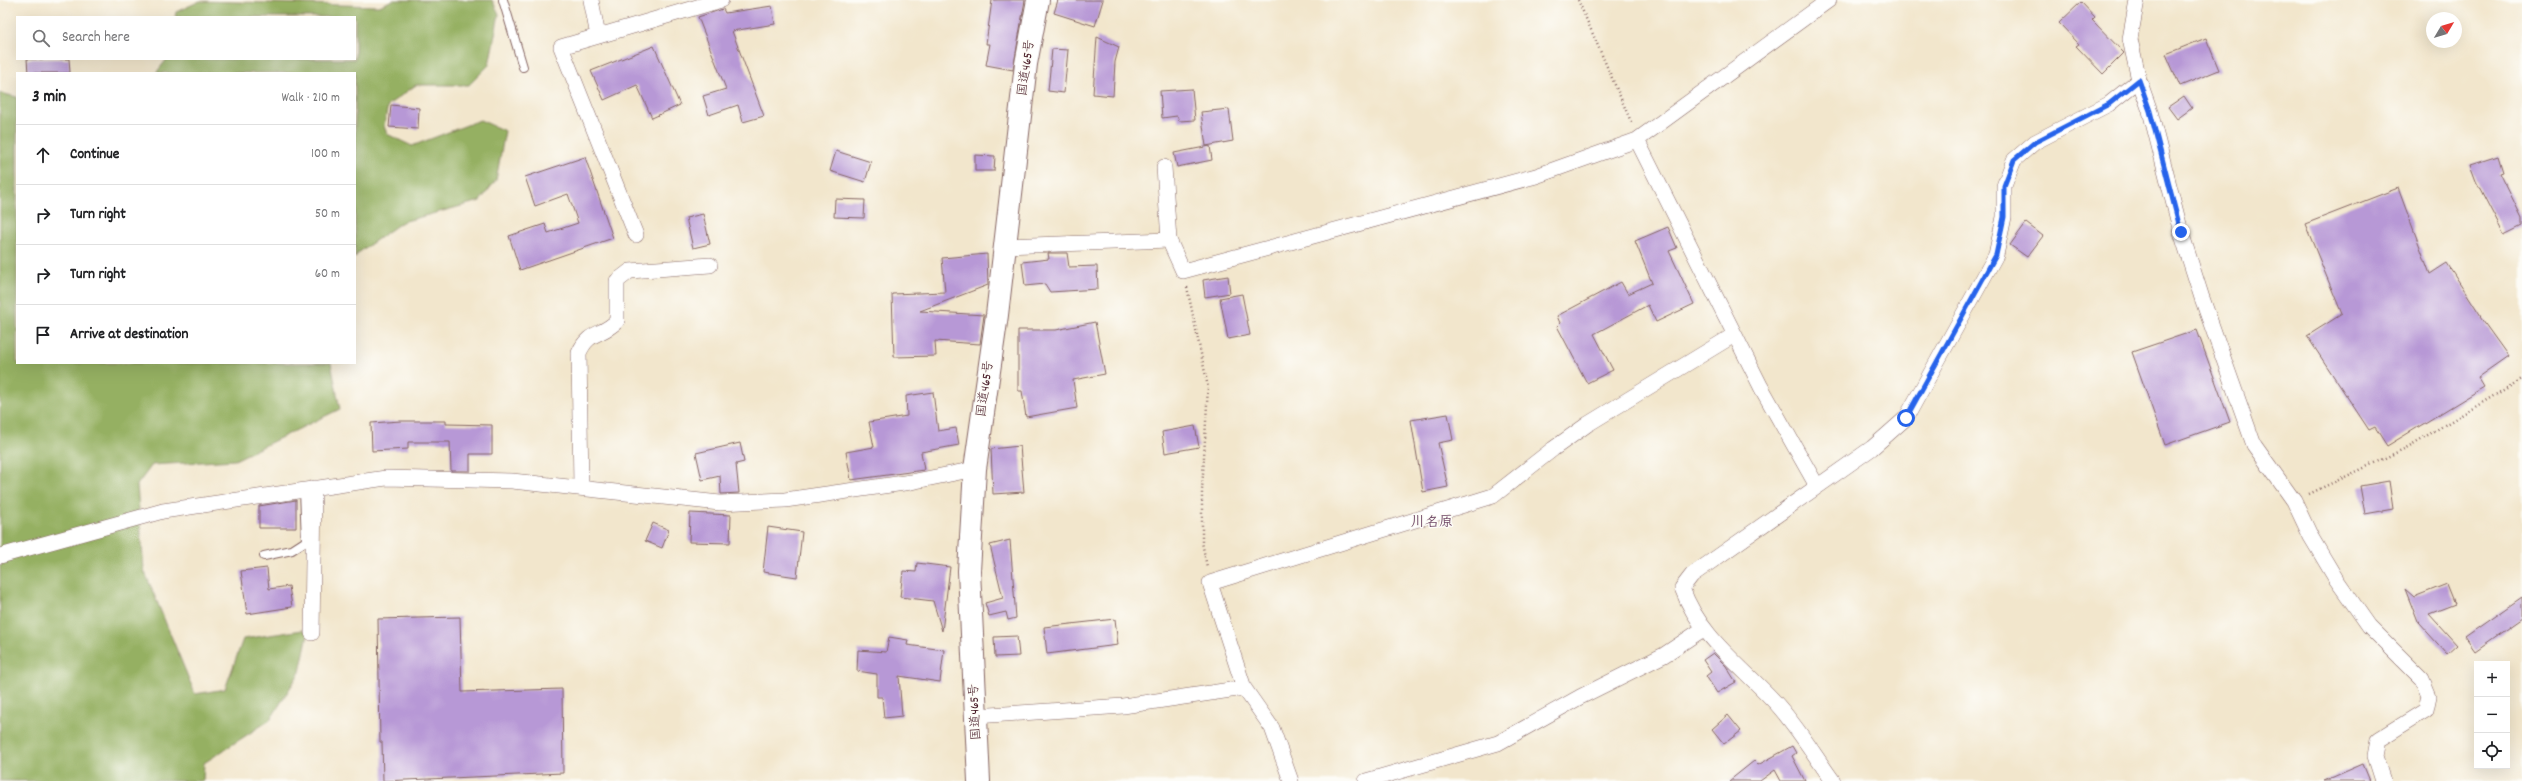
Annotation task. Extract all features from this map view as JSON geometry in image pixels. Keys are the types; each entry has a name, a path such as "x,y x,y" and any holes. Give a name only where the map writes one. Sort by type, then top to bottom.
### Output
{"highway":[{"name":"国道465号","path":"979,781 969,571 976,468 1005,246 1026,64 1038,0"}],"street":[{"path":"592,0 598,36"},
{"path":"636,234 561,47 721,0"},
{"path":"1164,167 1169,240 1183,271 1536,176 1637,140 1829,0"},
{"path":"2137,0 2130,39 2139,80 2150,111 2181,232 2228,374 2254,446 2294,501 2311,537 2336,579 2369,626 2422,679 2429,696 2426,710 2378,740 2375,756 2383,781"},
{"path":"1833,781 1775,701 1703,630 1689,607 1682,588 1688,579 1872,448 1906,418 1996,255 2004,217 2004,186 2014,160 2035,142 2109,104 2139,80"},
{"path":"1637,140 1761,387 1817,486"},
{"path":"1005,246 1169,240"},
{"path":"581,487 579,353 587,338 608,329 617,321 618,281 630,272 710,265"},
{"path":"1292,781 1272,728 1244,688 1210,583 1493,496 1553,449 1588,424 1734,335"},
{"path":"0,556 163,511 386,478 512,481 581,487 647,497 720,503 770,500 911,482 976,468"},
{"path":"309,489 312,633"},
{"path":"1366,781 1498,743 1580,697 1664,655 1703,630"},
{"path":"976,716 1123,706 1244,688"}],"lane":[{"path":"503,0 523,67"},
{"path":"264,556 292,550 306,541 309,489"}],"path":[{"path":"1578,0 1629,117 1637,140"},
{"path":"1183,271 1208,387 1202,491 1202,542 1210,583"},
{"path":"2294,501 2406,448 2522,379"}],"green space":[{"path":"393,0 492,0 499,14 489,65 469,85 416,85 388,105 384,126 387,134 412,146 480,120 505,131 496,180 480,201 402,222 358,253 356,256 356,72 157,72 166,60 356,60 356,16 175,16 176,12 200,1 379,6"},
{"path":"0,93 16,97 16,364 331,364 340,409 235,460 152,465 137,485 144,570 195,694 225,689 243,639 309,629 300,672 270,720 204,763 203,781 0,781"}],"building":[{"path":"992,0 1025,0 1013,70 986,65 990,44 986,44"},
{"path":"1058,0 1103,0 1095,26 1054,13"},
{"path":"2081,2 2095,17 2092,20 2124,53 2103,74 2076,46 2079,44 2059,23"},
{"path":"772,6 775,24 732,31 764,116 743,122 738,105 709,115 703,96 726,89 698,17 723,9 725,13"},
{"path":"1097,37 1119,47 1115,62 1113,96 1093,94"},
{"path":"2206,38 2219,70 2180,86 2166,54"},
{"path":"654,46 680,105 652,118 637,85 604,100 591,71"},
{"path":"1052,49 1068,50 1064,93 1048,91"},
{"path":"27,60 69,60 70,72 28,72"},
{"path":"1192,89 1195,120 1179,121 1177,116 1162,118 1160,91"},
{"path":"2184,96 2192,108 2177,119 2168,107"},
{"path":"391,105 419,108 418,129 389,127"},
{"path":"1229,109 1233,141 1206,146 1201,112"},
{"path":"1210,146 1212,160 1177,167 1174,153"},
{"path":"836,151 871,162 865,182 830,171"},
{"path":"975,155 995,156 994,171 975,171"},
{"path":"2498,156 2503,172 2500,173 2522,218 2522,226 2504,235 2476,181 2470,165"},
{"path":"585,157 613,238 520,270 509,236 545,224 548,233 578,223 568,194 535,206 525,177"},
{"path":"2398,188 2430,274 2447,263 2481,316 2480,317 2508,356 2478,377 2484,387 2387,446 2375,427 2369,430 2307,336 2342,314 2305,224"},
{"path":"835,199 865,200 864,218 834,217"},
{"path":"703,214 710,244 693,248 686,218"},
{"path":"2026,223 2043,236 2027,257 2010,245"},
{"path":"1668,227 1677,248 1669,251 1694,304 1656,322 1648,305 1594,334 1613,370 1587,383 1557,326 1560,323 1557,316 1621,282 1628,294 1652,283 1635,241"},
{"path":"1048,253 1067,253 1069,267 1097,266 1098,289 1050,292 1045,284 1025,286 1022,262 1049,259"},
{"path":"987,254 988,285 920,311 984,315 980,344 935,341 936,356 894,357 892,294 945,292 942,258"},
{"path":"1228,276 1230,293 1205,297 1203,280"},
{"path":"1242,294 1250,335 1228,339 1220,298"},
{"path":"1095,322 1105,374 1073,380 1077,408 1026,417 1022,391 1018,391 1018,330 1056,330"},
{"path":"2197,330 2230,422 2165,445 2132,352"},
{"path":"933,392 938,431 956,428 959,445 921,452 924,470 851,480 846,452 874,447 869,422 907,416 906,396"},
{"path":"1448,414 1453,440 1438,443 1448,487 1423,492 1411,420"},
{"path":"446,421 446,424 492,425 492,454 470,454 470,471 451,471 450,442 408,442 408,449 372,451 371,423"},
{"path":"1195,426 1199,447 1165,453 1162,432"},
{"path":"740,443 744,462 736,464 739,493 721,494 720,476 702,480 696,453"},
{"path":"1020,446 1024,492 993,494 991,449"},
{"path":"2389,481 2393,509 2365,514 2360,486"},
{"path":"296,500 296,528 259,528 259,506"},
{"path":"690,513 731,515 730,543 689,542"},
{"path":"653,523 669,530 662,548 645,541"},
{"path":"768,527 802,532 797,577 763,572"},
{"path":"1010,540 1016,618 1008,620 1006,612 989,616 985,603 1003,598 990,545"},
{"path":"917,563 950,567 942,631 933,601 900,597 903,571 916,572"},
{"path":"267,568 269,589 289,586 292,607 247,614 241,571"},
{"path":"2447,584 2455,604 2429,614 2457,645 2447,654 2418,622 2405,589 2414,597"},
{"path":"2522,597 2522,618 2475,651 2465,637"},
{"path":"460,617 462,692 562,689 563,773 383,781 382,742 380,742 378,619"},
{"path":"1115,619 1118,645 1047,654 1044,627"},
{"path":"1017,636 1019,656 995,657 994,637"},
{"path":"889,637 908,640 907,645 944,650 940,682 899,676 902,716 884,718 882,697 877,697 877,674 857,671 858,650 886,652"},
{"path":"1713,653 1726,666 1736,682 1717,693 1706,676 1711,672 1703,660"},
{"path":"1728,715 1741,731 1724,744 1712,729"},
{"path":"1792,746 1796,753 1792,756 1805,781 1781,781 1775,770 1760,781 1729,781 1754,761 1758,765"},
{"path":"2363,764 2370,781 2324,781"}],"district":[{"name":"川名原","path":"1432,523"}],"route":[{"path":"1906,418 1996,255 2004,217 2004,186 2014,160 2035,142 2109,104 2139,80 2150,111 2181,232"}]}
